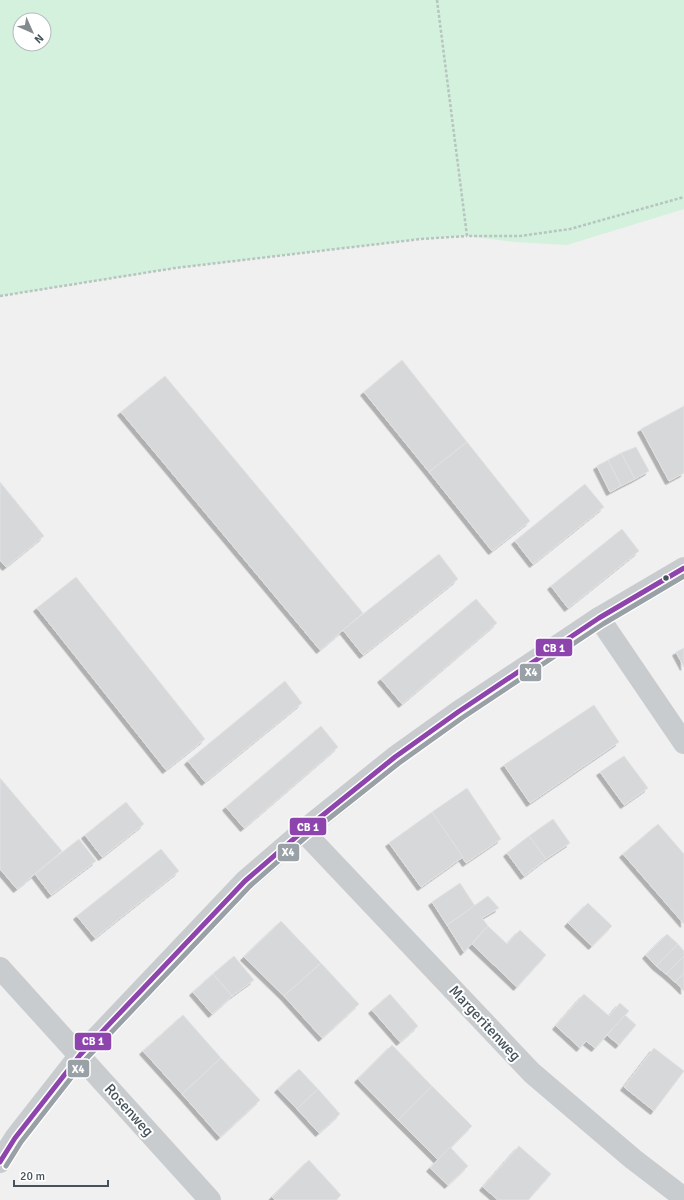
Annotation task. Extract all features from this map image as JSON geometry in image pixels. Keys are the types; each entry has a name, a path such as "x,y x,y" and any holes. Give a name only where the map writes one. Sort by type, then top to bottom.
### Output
{"street":[{"path":"0,1162 15,1138 80,1055 245,881 303,830 395,757 464,707 599,618 684,568"},
{"path":"599,618 684,743"},
{"name":"Margeritenweg","path":"303,830 532,1073 633,1159 684,1198"},
{"name":"Rosenweg","path":"0,968 210,1200"}],"path":[{"path":"437,0 467,236"},
{"path":"0,296 175,268 421,239 467,236 520,236 570,229 684,197"}],"green space":[{"path":"0,0 684,0 684,209 567,245 514,242 467,236 421,239 175,268 0,296"}],"building":[{"path":"402,360 467,442 429,472 364,392"},
{"path":"165,376 363,613 320,650 121,412"},
{"path":"684,406 684,473 669,481 641,429"},
{"path":"467,442 530,521 492,551 429,472"},
{"path":"636,447 649,471 635,479 621,453"},
{"path":"621,453 635,479 621,486 608,460"},
{"path":"608,460 621,486 610,492 597,466"},
{"path":"0,482 44,536 6,567 0,560"},
{"path":"585,484 604,507 533,564 515,541"},
{"path":"622,529 639,551 568,608 551,586"},
{"path":"439,554 458,579 363,655 343,630"},
{"path":"76,577 205,739 166,770 37,608"},
{"path":"476,599 497,623 402,704 381,679"},
{"path":"684,648 684,667 676,652"},
{"path":"285,681 302,703 205,782 188,761"},
{"path":"594,705 619,742 530,803 504,765"},
{"path":"321,726 338,747 244,828 226,807"},
{"path":"624,756 648,788 624,805 600,772"},
{"path":"0,778 62,851 17,889 0,869"},
{"path":"467,788 501,839 466,863 432,812"},
{"path":"126,802 144,824 102,857 85,835"},
{"path":"432,812 463,857 421,887 389,843"},
{"path":"553,819 570,843 546,859 529,836"},
{"path":"658,824 684,854 684,924 623,854"},
{"path":"529,836 546,859 524,876 507,853"},
{"path":"79,839 96,861 51,895 35,874"},
{"path":"161,849 179,871 95,938 77,916"},
{"path":"460,883 475,906 447,925 432,902"},
{"path":"488,896 499,908 482,918 488,926 464,952 447,925"},
{"path":"588,903 612,926 592,946 568,923"},
{"path":"281,921 321,963 284,996 244,957"},
{"path":"488,926 507,944 520,930 546,955 517,987 472,944"},
{"path":"667,934 678,944 656,966 646,955"},
{"path":"678,944 684,951 684,956 666,974 656,966"},
{"path":"234,956 254,980 232,996 213,974"},
{"path":"684,956 684,973 675,982 666,974"},
{"path":"321,963 359,1004 322,1038 284,996"},
{"path":"684,973 684,991 675,982"},
{"path":"213,974 232,996 212,1014 193,992"},
{"path":"390,994 418,1026 400,1042 372,1010"},
{"path":"584,994 609,1016 620,1003 629,1011 595,1048 586,1041 580,1048 556,1026"},
{"path":"183,1015 221,1058 182,1094 143,1051"},
{"path":"625,1015 636,1025 619,1045 607,1035"},
{"path":"392,1045 432,1086 398,1120 358,1079"},
{"path":"654,1048 684,1071 654,1111 624,1087"},
{"path":"221,1058 260,1100 220,1137 182,1094"},
{"path":"299,1069 318,1089 297,1109 278,1089"},
{"path":"432,1086 472,1126 438,1160 398,1120"},
{"path":"318,1089 340,1114 319,1133 297,1109"},
{"path":"519,1146 551,1174 528,1200 498,1200 483,1187"},
{"path":"450,1147 468,1166 448,1185 430,1168"},
{"path":"309,1160 341,1195 336,1200 275,1200 272,1197"}],"transit line":[{"path":"0,1162 15,1138 80,1055 245,881 303,831 395,757 458,712 599,618 684,568"},
{"name":"X4","path":"6,1166 21,1142 85,1060 250,886 307,836 399,763 462,718 603,624 684,576"}]}
